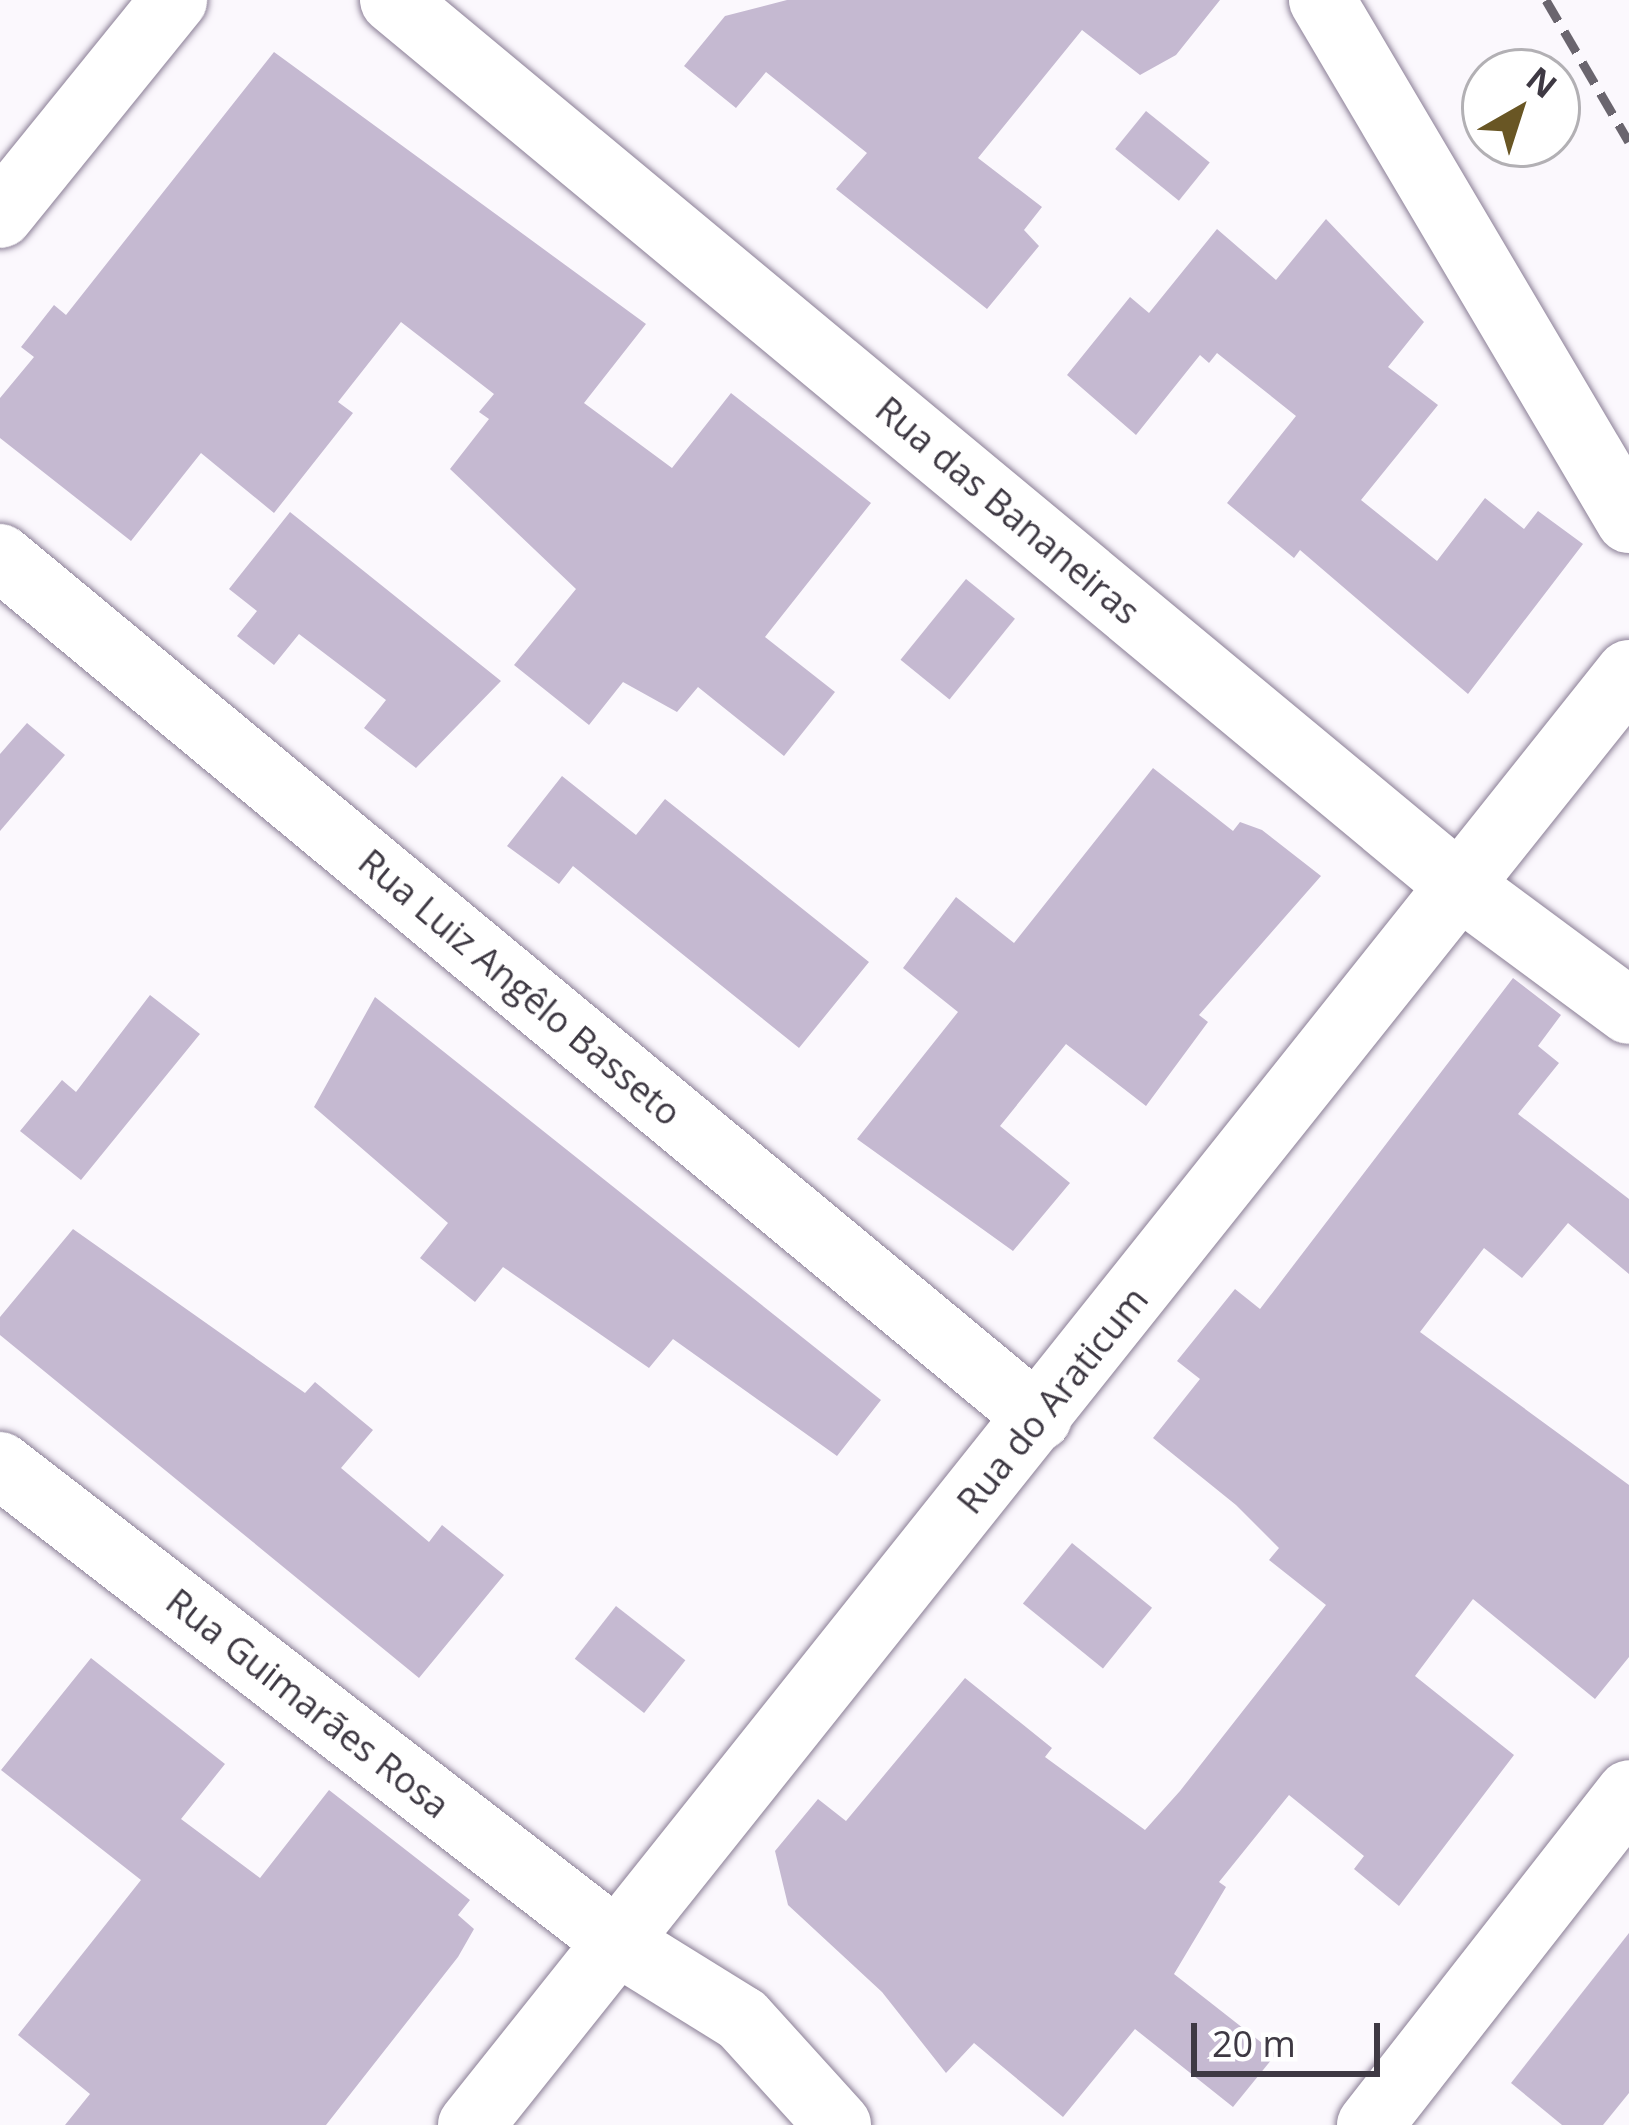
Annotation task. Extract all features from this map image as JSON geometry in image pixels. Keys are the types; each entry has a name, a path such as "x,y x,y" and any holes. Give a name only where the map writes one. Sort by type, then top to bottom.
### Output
{"street":[{"path":"3,205 174,0"},
{"name":"Rua das Bananeiras","path":"394,0 1460,886 1629,1011"},
{"path":"1322,0 1629,520"},
{"name":"Rua Luiz Angêlo Basseto","path":"0,557 1039,1418"},
{"name":"Rua do Araticum","path":"471,2125 1629,673"},
{"name":"Rua Guimarães Rosa","path":"0,1465 616,1941 742,2019 838,2125"},
{"path":"1370,2125 1629,1793"}],"building":[{"path":"787,0 1220,0 1176,55 1140,75 1082,30 978,158 1042,207 1024,230 1039,246 987,309 836,189 867,153 766,72 736,108 684,66 725,16"},
{"path":"274,52 646,324 584,403 672,468 731,393 871,503 765,637 835,692 784,756 698,687 677,712 623,682 589,725 514,665 576,589 450,469 489,419 479,412 494,394 401,322 338,402 353,413 274,513 201,453 131,541 0,438 0,398 34,357 21,347 54,305 66,315"},
{"path":"1146,111 1210,163 1179,201 1115,149"},
{"path":"1326,219 1424,322 1388,367 1438,405 1361,500 1437,561 1485,498 1524,529 1538,511 1583,544 1468,694 1300,550 1294,558 1227,503 1296,416 1217,353 1209,363 1200,355 1136,435 1067,375 1130,297 1149,313 1217,229 1276,280"},
{"path":"290,512 501,681 416,768 364,728 386,700 299,634 274,665 237,636 257,611 229,589"},
{"path":"966,579 1015,619 950,699 901,660"},
{"path":"27,723 65,755 0,831 0,754"},
{"path":"1153,768 1233,831 1240,822 1262,830 1321,876 1199,1015 1208,1022 1146,1106 1066,1044 1000,1126 1070,1183 1013,1251 857,1139 958,1012 903,968 956,897 1014,943"},
{"path":"562,776 636,835 665,799 869,962 799,1048 573,866 559,884 507,846"},
{"path":"1513,978 1561,1015 1538,1046 1559,1063 1518,1114 1629,1199 1629,1274 1568,1223 1522,1278 1484,1248 1420,1332 1629,1485 1629,1657 1595,1699 1473,1599 1415,1676 1514,1755 1399,1906 1354,1869 1364,1856 1289,1795 1219,1882 1226,1887 1174,1974 1276,2054 1233,2107 1135,2029 1063,2117 974,2043 946,2073 882,1992 788,1905 775,1851 818,1799 846,1821 965,1678 1052,1748 1045,1757 1145,1830 1180,1791 1326,1605 1269,1560 1279,1548 1236,1505 1153,1438 1200,1379 1177,1361 1235,1289 1260,1309"},
{"path":"150,995 200,1034 81,1180 20,1131 62,1080 76,1092"},
{"path":"375,997 881,1400 837,1456 673,1339 649,1368 503,1267 475,1302 420,1258 448,1223 314,1107"},
{"path":"73,1229 305,1393 315,1382 373,1430 341,1468 429,1542 442,1525 504,1575 419,1678 0,1335 0,1317"},
{"path":"1072,1543 1152,1608 1103,1668 1023,1604"},
{"path":"616,1606 685,1660 644,1713 575,1659"},
{"path":"91,1658 225,1764 181,1819 260,1878 329,1790 470,1900 458,1915 474,1929 458,1957 326,2125 65,2125 90,2094 18,2035 141,1880 1,1770"},
{"path":"1629,1933 1629,2093 1603,2125 1562,2125 1511,2083"}],"railway":[{"path":"1546,0 1629,142"}]}
